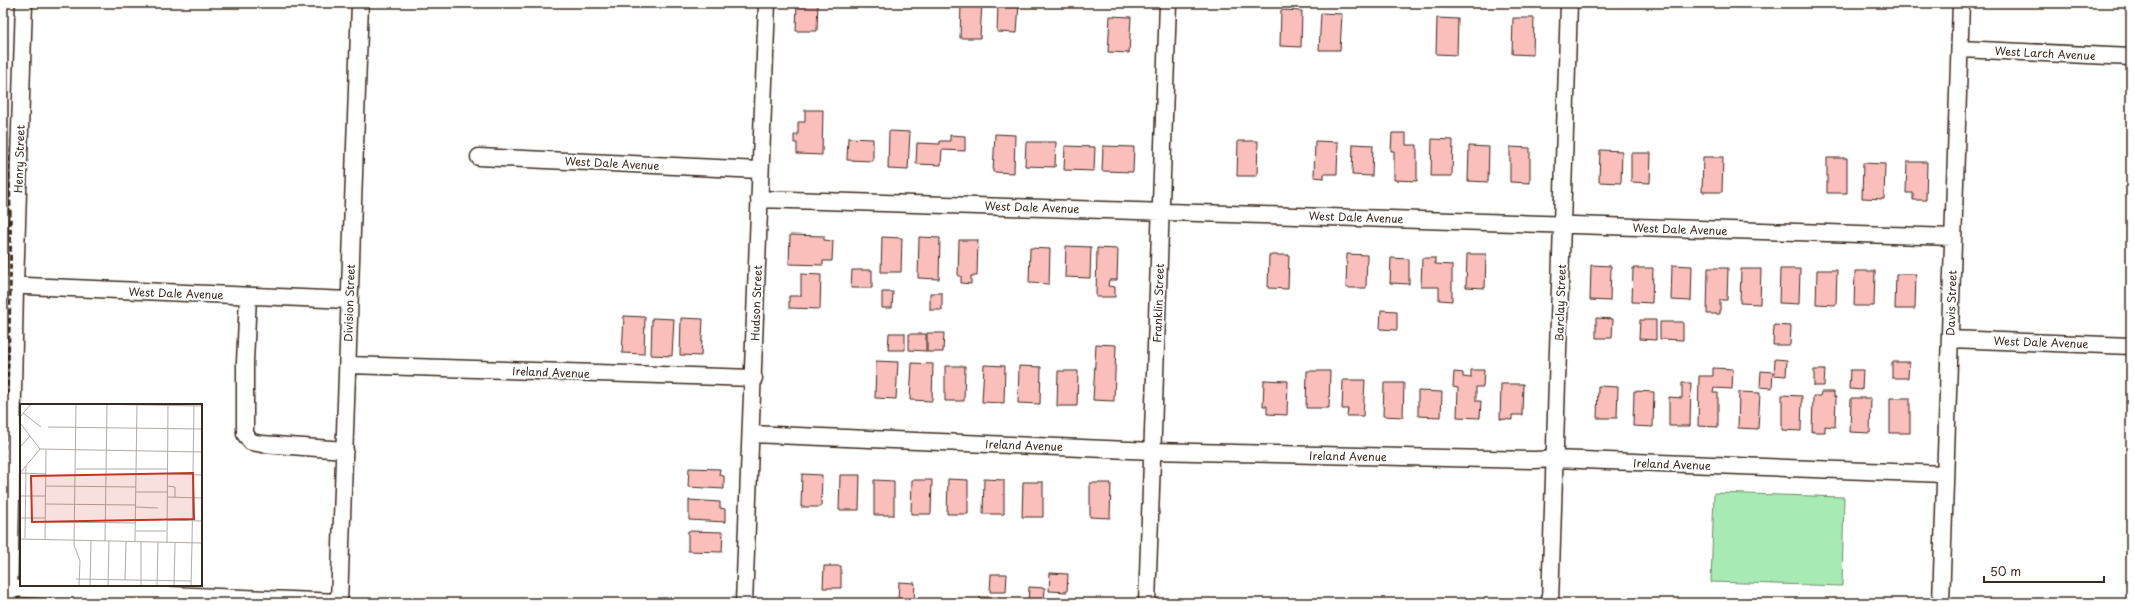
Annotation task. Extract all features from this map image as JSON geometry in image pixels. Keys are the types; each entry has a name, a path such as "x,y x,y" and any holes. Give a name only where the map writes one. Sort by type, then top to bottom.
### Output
{"street":[{"name":"Henry Street","path":"7,593 9,286 24,3"},
{"name":"Division Street","path":"336,602 345,450 360,3"},
{"name":"Hudson Street","path":"744,603 754,378 759,199 753,170 767,3"},
{"name":"Franklin Street","path":"1147,603 1168,3"},
{"name":"Barclay Street","path":"1550,603 1570,3"},
{"name":"Davis Street","path":"1941,603 1944,474 1961,3"},
{"name":"West Larch Avenue","path":"1960,49 2131,57"},
{"name":"West Dale Avenue","path":"478,157 753,170"},
{"name":"West Dale Avenue","path":"759,199 1953,237"},
{"name":"West Dale Avenue","path":"9,286 349,300"},
{"path":"248,296 245,362 245,434 251,442 262,444 345,450"},
{"name":"West Dale Avenue","path":"1950,339 2131,346"},
{"name":"Ireland Avenue","path":"348,365 754,378"},
{"name":"Ireland Avenue","path":"751,434 1153,451 1534,460 1555,459 1944,474"},
{"path":"7,593 336,602"}],"green space":[{"path":"1714,493 1844,497 1842,586 1711,582"}],"building":[{"path":"797,3 818,3 817,31 796,31"},
{"path":"961,3 982,3 980,38 960,38"},
{"path":"998,4 1019,4 1017,33 997,32"},
{"path":"1281,10 1302,11 1301,47 1280,46"},
{"path":"1321,13 1342,14 1340,50 1319,50"},
{"path":"1110,16 1131,17 1129,53 1108,52"},
{"path":"1437,18 1458,19 1457,55 1436,54"},
{"path":"1513,18 1534,18 1533,55 1512,54"},
{"path":"805,110 823,110 822,155 797,154 797,143 794,143 794,135 798,135 798,122 805,122"},
{"path":"889,131 910,132 908,170 888,169"},
{"path":"1392,133 1406,133 1406,145 1417,145 1417,181 1394,180 1394,151 1391,151"},
{"path":"995,134 1015,135 1014,173 993,172"},
{"path":"950,135 965,136 965,151 942,150 941,165 916,164 917,143 940,144 940,141 950,141"},
{"path":"848,138 873,139 873,161 847,160"},
{"path":"1432,139 1453,140 1452,176 1431,176"},
{"path":"1238,141 1258,141 1257,176 1237,176"},
{"path":"1315,141 1338,142 1337,174 1324,174 1324,178 1314,177"},
{"path":"1026,142 1056,142 1055,167 1025,166"},
{"path":"1353,144 1373,145 1372,176 1352,175"},
{"path":"1065,146 1095,147 1094,171 1064,170"},
{"path":"1103,146 1134,147 1133,172 1102,171"},
{"path":"1469,146 1489,147 1488,182 1468,181"},
{"path":"1510,147 1530,148 1530,183 1510,182"},
{"path":"1600,150 1622,151 1621,183 1599,182"},
{"path":"1631,153 1651,153 1650,183 1631,182"},
{"path":"1703,157 1723,157 1722,192 1702,192"},
{"path":"1827,158 1847,158 1847,193 1827,193"},
{"path":"1907,162 1927,162 1926,200 1913,200 1913,193 1906,193"},
{"path":"1863,163 1885,164 1884,199 1862,198"},
{"path":"790,235 824,236 824,240 833,241 832,261 823,261 823,265 789,264"},
{"path":"882,237 902,238 901,272 881,272"},
{"path":"919,237 940,238 939,279 918,278"},
{"path":"959,240 978,240 977,276 971,276 971,284 961,283 961,276 958,276"},
{"path":"1066,246 1091,247 1090,278 1065,277"},
{"path":"1030,248 1050,249 1049,284 1029,283"},
{"path":"1097,248 1118,249 1117,280 1109,280 1108,286 1115,287 1115,297 1096,297"},
{"path":"1347,254 1367,255 1366,288 1346,288"},
{"path":"1467,254 1486,254 1485,288 1466,287"},
{"path":"1269,255 1289,255 1288,289 1268,288"},
{"path":"1391,258 1409,259 1409,284 1390,283"},
{"path":"1422,258 1435,258 1435,264 1452,265 1452,301 1439,300 1439,287 1421,287"},
{"path":"1591,265 1611,266 1610,301 1590,300"},
{"path":"1672,265 1692,266 1691,301 1671,300"},
{"path":"1633,268 1653,268 1652,303 1632,302"},
{"path":"1708,268 1728,268 1727,300 1720,300 1720,314 1707,314"},
{"path":"1741,269 1761,269 1760,304 1740,303"},
{"path":"1780,269 1800,269 1799,304 1779,303"},
{"path":"852,270 872,270 872,288 851,288"},
{"path":"1817,270 1837,270 1836,305 1816,304"},
{"path":"1855,271 1875,271 1874,306 1854,306"},
{"path":"801,274 821,275 820,309 789,308 789,296 801,296"},
{"path":"1896,274 1916,274 1915,309 1895,309"},
{"path":"882,292 893,292 892,308 882,308"},
{"path":"930,293 942,293 942,310 930,310"},
{"path":"1381,310 1397,311 1397,330 1380,329"},
{"path":"624,316 645,317 644,354 622,353"},
{"path":"652,318 674,319 672,356 651,355"},
{"path":"681,318 703,319 701,356 680,355"},
{"path":"1596,318 1613,319 1612,338 1596,338"},
{"path":"1640,320 1656,320 1656,340 1639,339"},
{"path":"1660,322 1683,322 1683,340 1660,339"},
{"path":"1774,325 1791,326 1790,345 1773,345"},
{"path":"889,333 905,333 905,350 888,350"},
{"path":"927,333 944,333 943,352 927,352"},
{"path":"909,334 926,334 926,351 909,350"},
{"path":"1096,344 1116,345 1114,401 1093,400"},
{"path":"1775,359 1787,360 1786,376 1774,375"},
{"path":"876,361 898,362 896,399 875,398"},
{"path":"1892,362 1909,362 1908,378 1892,378"},
{"path":"912,363 933,364 932,401 910,400"},
{"path":"984,365 1005,366 1004,403 982,402"},
{"path":"945,366 965,366 964,401 945,401"},
{"path":"1019,366 1041,367 1040,404 1018,403"},
{"path":"1713,368 1733,369 1732,389 1714,388 1713,393 1718,393 1718,427 1698,426 1699,376 1713,376"},
{"path":"1471,370 1484,370 1483,387 1476,387 1476,401 1481,401 1480,418 1457,417 1458,388 1453,387 1454,372 1463,373 1463,377 1471,378"},
{"path":"1814,370 1825,370 1824,386 1814,386"},
{"path":"1850,370 1863,370 1862,390 1849,389"},
{"path":"1058,371 1078,371 1077,406 1057,406"},
{"path":"1307,371 1330,371 1329,408 1306,408"},
{"path":"1761,371 1773,372 1772,388 1760,387"},
{"path":"1264,380 1288,381 1287,415 1267,414 1267,406 1263,406"},
{"path":"1343,380 1365,380 1363,416 1347,416 1348,409 1342,409"},
{"path":"1384,383 1404,383 1403,417 1383,416"},
{"path":"1682,383 1691,383 1690,426 1669,426 1669,397 1682,398"},
{"path":"1501,384 1523,384 1522,415 1512,415 1512,420 1500,419"},
{"path":"1598,386 1618,387 1617,418 1597,418"},
{"path":"1418,391 1442,392 1441,417 1418,416"},
{"path":"1634,391 1654,392 1653,427 1633,426"},
{"path":"1739,392 1760,393 1758,429 1738,428"},
{"path":"1821,392 1834,392 1834,397 1836,397 1835,427 1825,426 1825,432 1812,432 1813,396 1820,396"},
{"path":"1782,395 1802,396 1801,431 1782,430"},
{"path":"1851,398 1871,398 1870,433 1850,432"},
{"path":"1890,398 1910,398 1910,433 1890,433"},
{"path":"689,468 720,469 719,475 724,476 724,489 688,487"},
{"path":"802,474 822,475 821,507 801,507"},
{"path":"840,475 860,475 859,510 839,510"},
{"path":"948,479 968,480 968,514 947,514"},
{"path":"984,479 1004,480 1004,514 983,514"},
{"path":"874,480 894,481 894,515 874,515"},
{"path":"912,480 932,480 931,514 911,514"},
{"path":"1023,482 1043,482 1043,517 1022,517"},
{"path":"1090,483 1111,483 1110,518 1090,517"},
{"path":"689,500 720,502 720,508 725,509 725,522 689,520"},
{"path":"688,531 723,532 722,552 688,551"},
{"path":"824,566 841,566 841,588 823,588"},
{"path":"1050,573 1068,574 1067,592 1049,591"},
{"path":"991,574 1007,574 1006,592 990,592"},
{"path":"899,582 915,583 914,601 898,600"},
{"path":"1029,587 1045,588 1044,603 1028,603"},
{"path":"980,597 998,597 998,603 980,603"},
{"path":"871,600 891,600 891,603 871,603"}],"railway":[{"path":"3,93 10,191 9,339 3,486"}]}
